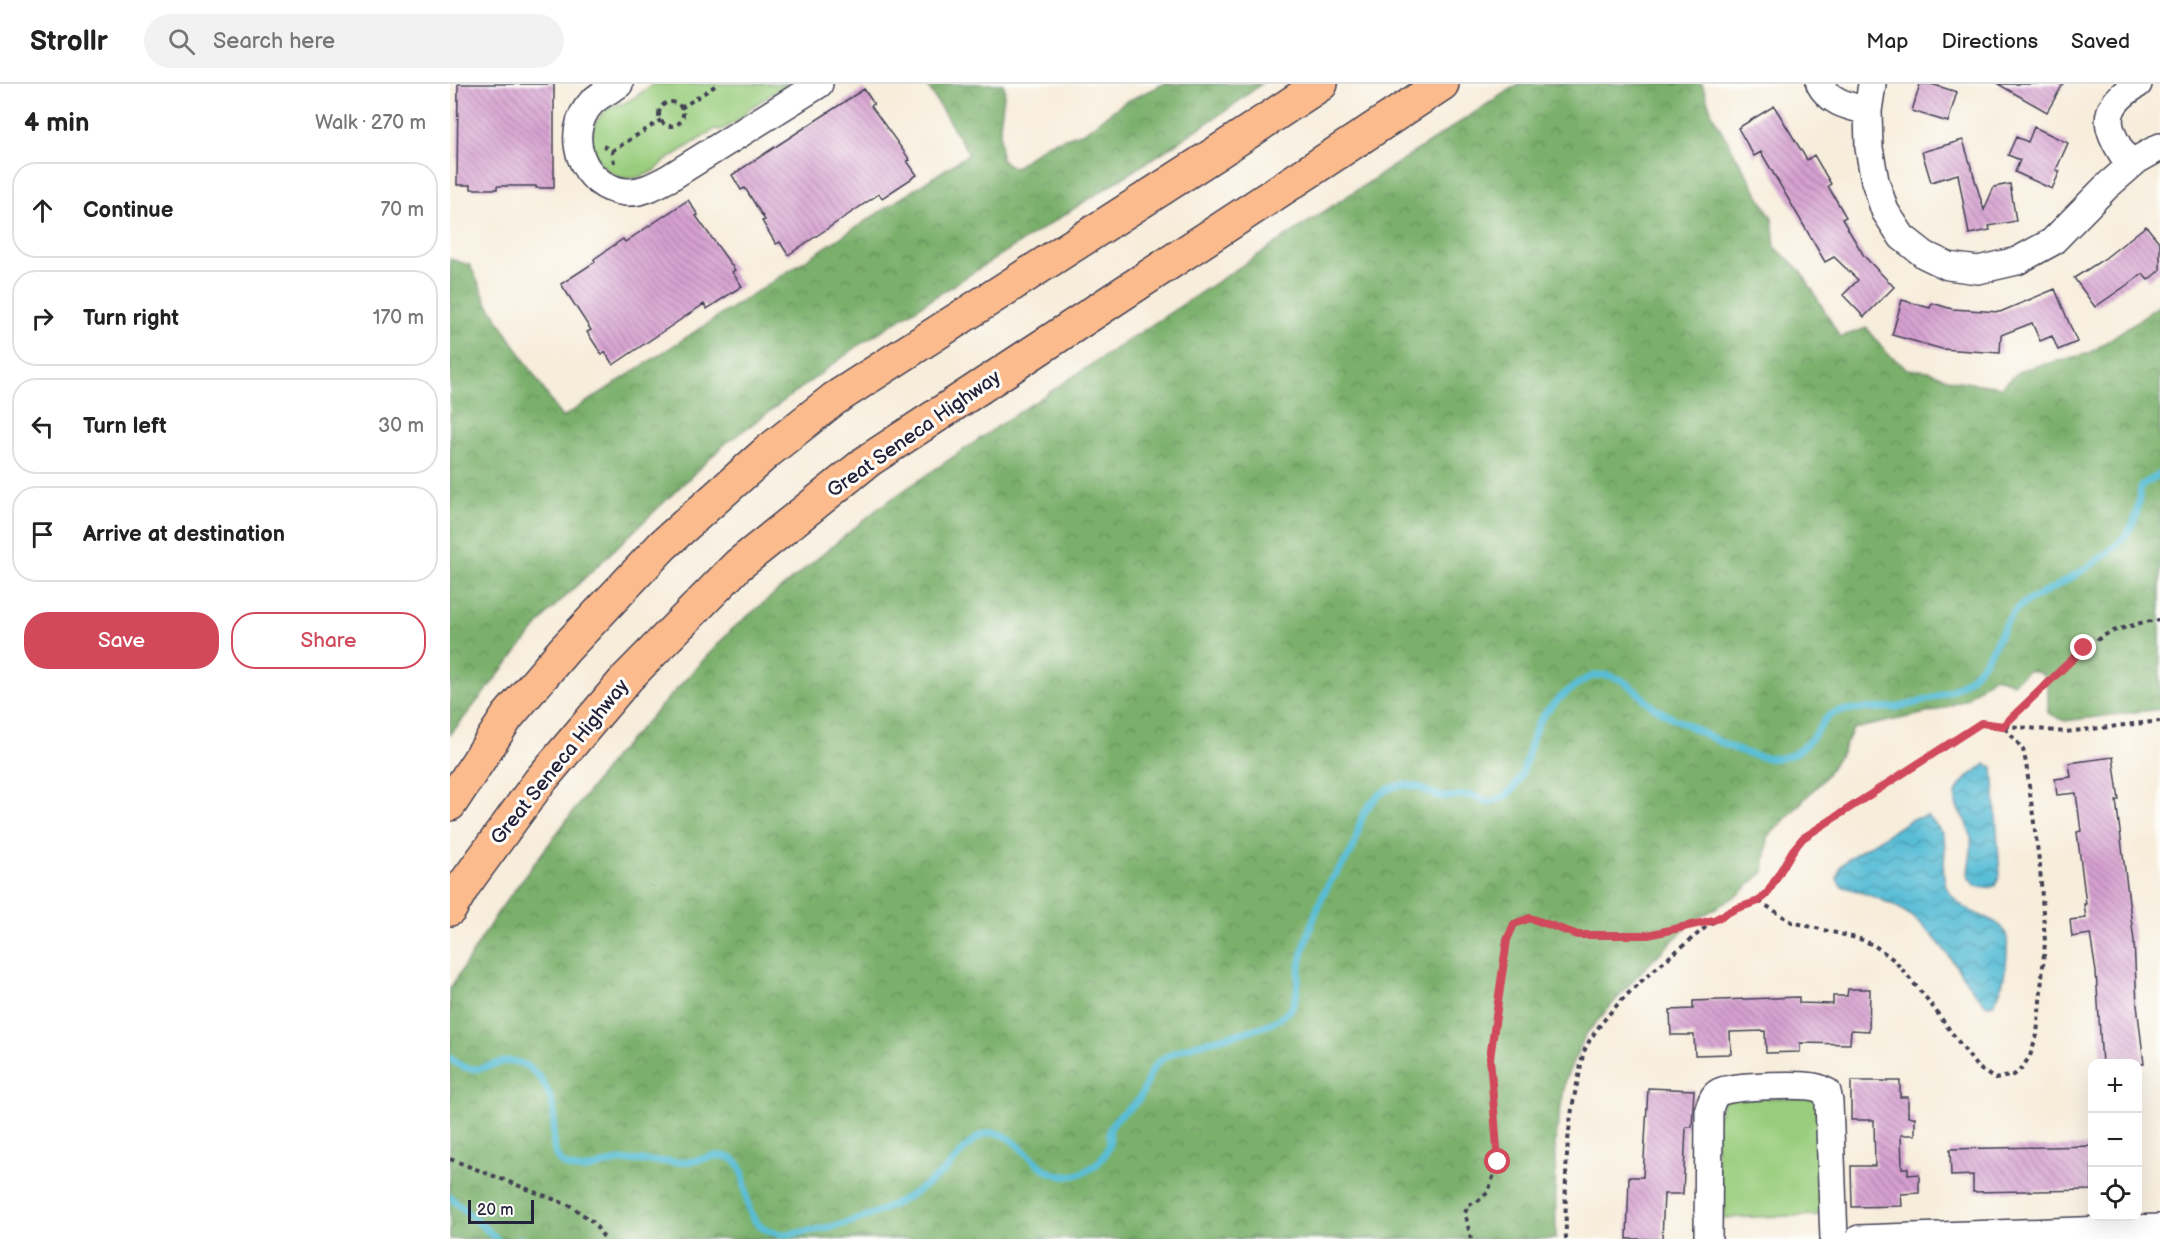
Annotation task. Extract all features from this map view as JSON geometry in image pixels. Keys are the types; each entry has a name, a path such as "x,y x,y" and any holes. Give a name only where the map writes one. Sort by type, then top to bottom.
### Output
{"main road":[{"path":"450,804 507,717 565,649 663,545 766,453 834,399 1321,84"},
{"name":"Great Seneca Highway","path":"457,897 539,782 627,678 738,565 869,460 1442,84"}],"street":[{"path":"619,84 593,101 586,111 579,125 578,145 583,162 596,180 611,189 627,192 647,189 669,178 819,84"},
{"path":"1820,84 1834,100 1868,111"},
{"path":"1872,84 1868,111 1869,148 1875,181 1885,212 1902,237 1925,255 1948,266 1978,270 2017,261 2052,242 2106,187 2137,160 2160,147"},
{"path":"2130,166 2113,137 2109,117 2116,100 2138,84"},
{"path":"1708,1239 1709,1109 1713,1096 1723,1091 1738,1089 1801,1086 1817,1087 1827,1092 1834,1239"},
{"path":"1859,1239 2160,1227 2156,1239"}],"path":[{"path":"681,108 718,84"},
{"path":"672,102 681,108 682,118 675,125 665,124 661,120 659,110 662,106 672,102"},
{"path":"612,151 661,120"},
{"path":"2003,726 2084,648 2110,632 2144,621 2160,620"},
{"path":"1566,1239 1565,1171 1569,1132 1577,1083 1586,1048 1605,1019 1644,981 1714,920 1735,909 1759,901 1768,892 1793,850 1803,838 1981,723 2066,732 2160,722"},
{"path":"1759,901 1792,922 1852,937 1875,946 1894,960 1908,976 1977,1067 1995,1079 2014,1075 2030,1056 2037,1035 2045,942 2040,868 2026,763 2023,749 2003,726"},
{"path":"1471,1239 1465,1213 1468,1205 1477,1202 1488,1192 1498,1162 1490,1058 1505,946 1514,924 1530,918 1578,935 1648,935 1714,920"},
{"path":"450,1160 571,1206 593,1222 605,1239"}],"green space":[{"path":"653,84 788,84 747,110 742,118 722,130 715,129 662,163 654,171 634,178 621,177 609,172 594,152 591,139 594,126 602,114 613,105 628,101"},
{"path":"926,84 1003,84 1005,89 1000,125 1001,160 1014,168 1047,144 1084,132 1125,102 1163,84 1261,84 1230,108 1152,159 862,343 724,445 549,612 450,735 450,259 470,265 488,304 562,418 969,154"},
{"path":"1518,84 1702,84 1713,116 1772,218 1775,247 1801,271 1840,337 1867,328 1886,352 1907,369 1929,371 1952,380 2001,387 2021,370 2090,353 2160,305 2160,709 2065,721 2048,713 2048,690 2043,674 2029,670 2013,683 1994,676 1964,700 1936,711 1853,729 1842,752 1822,781 1768,837 1764,872 1738,895 1692,922 1637,976 1586,1034 1566,1078 1555,1141 1556,1239 450,1239 450,989 498,912 614,757 732,629 881,506 1007,420"},
{"path":"1725,1098 1813,1098 1817,1105 1822,1215 1717,1218 1716,1120"}],"water":[{"path":"1985,764 1993,767 2000,875 1995,886 1986,888 1977,886 1968,877 1971,836 1956,803 1958,789 1962,783"},
{"path":"1927,816 1937,826 1945,844 1944,878 1953,898 1969,910 2001,926 2006,935 2008,943 2006,968 1994,1004 1987,1005 1980,999 1942,947 1909,914 1885,901 1841,886 1837,879 1840,867 1849,858 1912,819"}],"building":[{"path":"458,84 554,84 554,188 497,186 497,189 471,189 471,185 457,185"},
{"path":"1920,84 1931,84 1957,92 1948,122 1912,111"},
{"path":"1998,84 2063,84 2047,112"},
{"path":"864,89 874,104 871,106 910,160 907,161 917,175 882,198 879,194 788,255 780,242 776,244 762,221 765,220 745,188 741,190 732,175"},
{"path":"1774,106 1807,160 1814,155 1831,184 1828,186 1846,217 1842,219 1864,256 1894,287 1864,317 1843,295 1858,280 1834,257 1825,262 1761,152 1754,156 1738,128"},
{"path":"2034,127 2068,143 2056,170 2060,171 2052,189 2015,172 2020,160 2008,155 2016,137 2028,142"},
{"path":"1963,140 1984,210 1994,187 2010,184 2016,221 1989,226 1990,230 1969,234 1958,174 1931,182 1922,152"},
{"path":"688,200 698,215 696,216 735,270 732,272 742,286 707,309 704,304 613,365 605,352 602,355 587,332 591,330 561,284 595,262 594,259 623,239 625,242"},
{"path":"2146,226 2160,243 2160,270 2148,280 2143,274 2095,307 2074,278 2104,259"},
{"path":"2055,289 2077,342 2058,350 2052,336 2040,341 2032,323 2001,335 2000,353 1942,349 1892,335 1902,300 1930,308 1932,303 1952,309 2000,312"},
{"path":"2113,757 2119,800 2116,800 2134,941 2137,1005 2144,1064 2142,1064 2142,1059 2102,1059 2096,972 2090,934 2072,937 2070,920 2086,918 2084,904 2086,904 2077,832 2081,831 2076,793 2057,795 2055,779 2071,777 2069,763"},
{"path":"1848,989 1870,989 1869,1031 1851,1030 1850,1044 1800,1043 1800,1052 1766,1053 1765,1031 1730,1032 1731,1054 1695,1055 1694,1035 1671,1035 1670,1010 1693,1009 1693,1001 1799,997 1799,1003 1833,1004 1833,996 1847,996"},
{"path":"1851,1081 1900,1081 1900,1097 1908,1097 1908,1117 1915,1117 1915,1135 1901,1135 1902,1168 1908,1168 1908,1175 1919,1174 1919,1193 1901,1194 1902,1206 1852,1207 1851,1166 1875,1166 1874,1120 1851,1120"},
{"path":"1648,1088 1694,1090 1692,1127 1686,1127 1683,1194 1664,1194 1662,1239 1627,1239 1629,1177 1643,1177"},
{"path":"2088,1146 2088,1190 1973,1192 1973,1175 1951,1176 1950,1149"}],"waterway":[{"path":"450,1058 470,1069 515,1062 525,1065 536,1073 551,1099 554,1113 554,1149 557,1156 567,1166 590,1169 612,1162 633,1160 684,1162 715,1156 728,1157 737,1163 742,1172 749,1209 755,1221 765,1229 782,1234 816,1230 850,1222 883,1210 928,1184 973,1141 985,1134 998,1133 1009,1138 1042,1167 1055,1174 1069,1176 1086,1171 1097,1164 1105,1154 1109,1146 1113,1123 1138,1100 1150,1074 1161,1060 1191,1046 1265,1026 1290,1010 1296,995 1305,944 1321,899 1352,850 1365,812 1378,796 1390,788 1411,785 1439,796 1470,795 1484,801 1496,800 1507,795 1515,787 1520,777 1534,732 1543,716 1570,690 1597,675 1620,679 1658,710 1745,753 1767,758 1782,758 1795,753 1811,739 1828,717 1836,712 1898,707 1921,702 1953,690 1976,672 2009,619 2022,604 2060,584 2101,558 2123,539 2135,519 2142,485 2160,474"},
{"path":"450,1197 497,1239"}],"route":[{"path":"1498,1162 1490,1058 1504,953 1514,924 1530,918 1578,935 1648,935 1714,920 1735,909 1759,901 1768,892 1793,850 1803,838 1981,723 2003,726 2084,648"}]}
